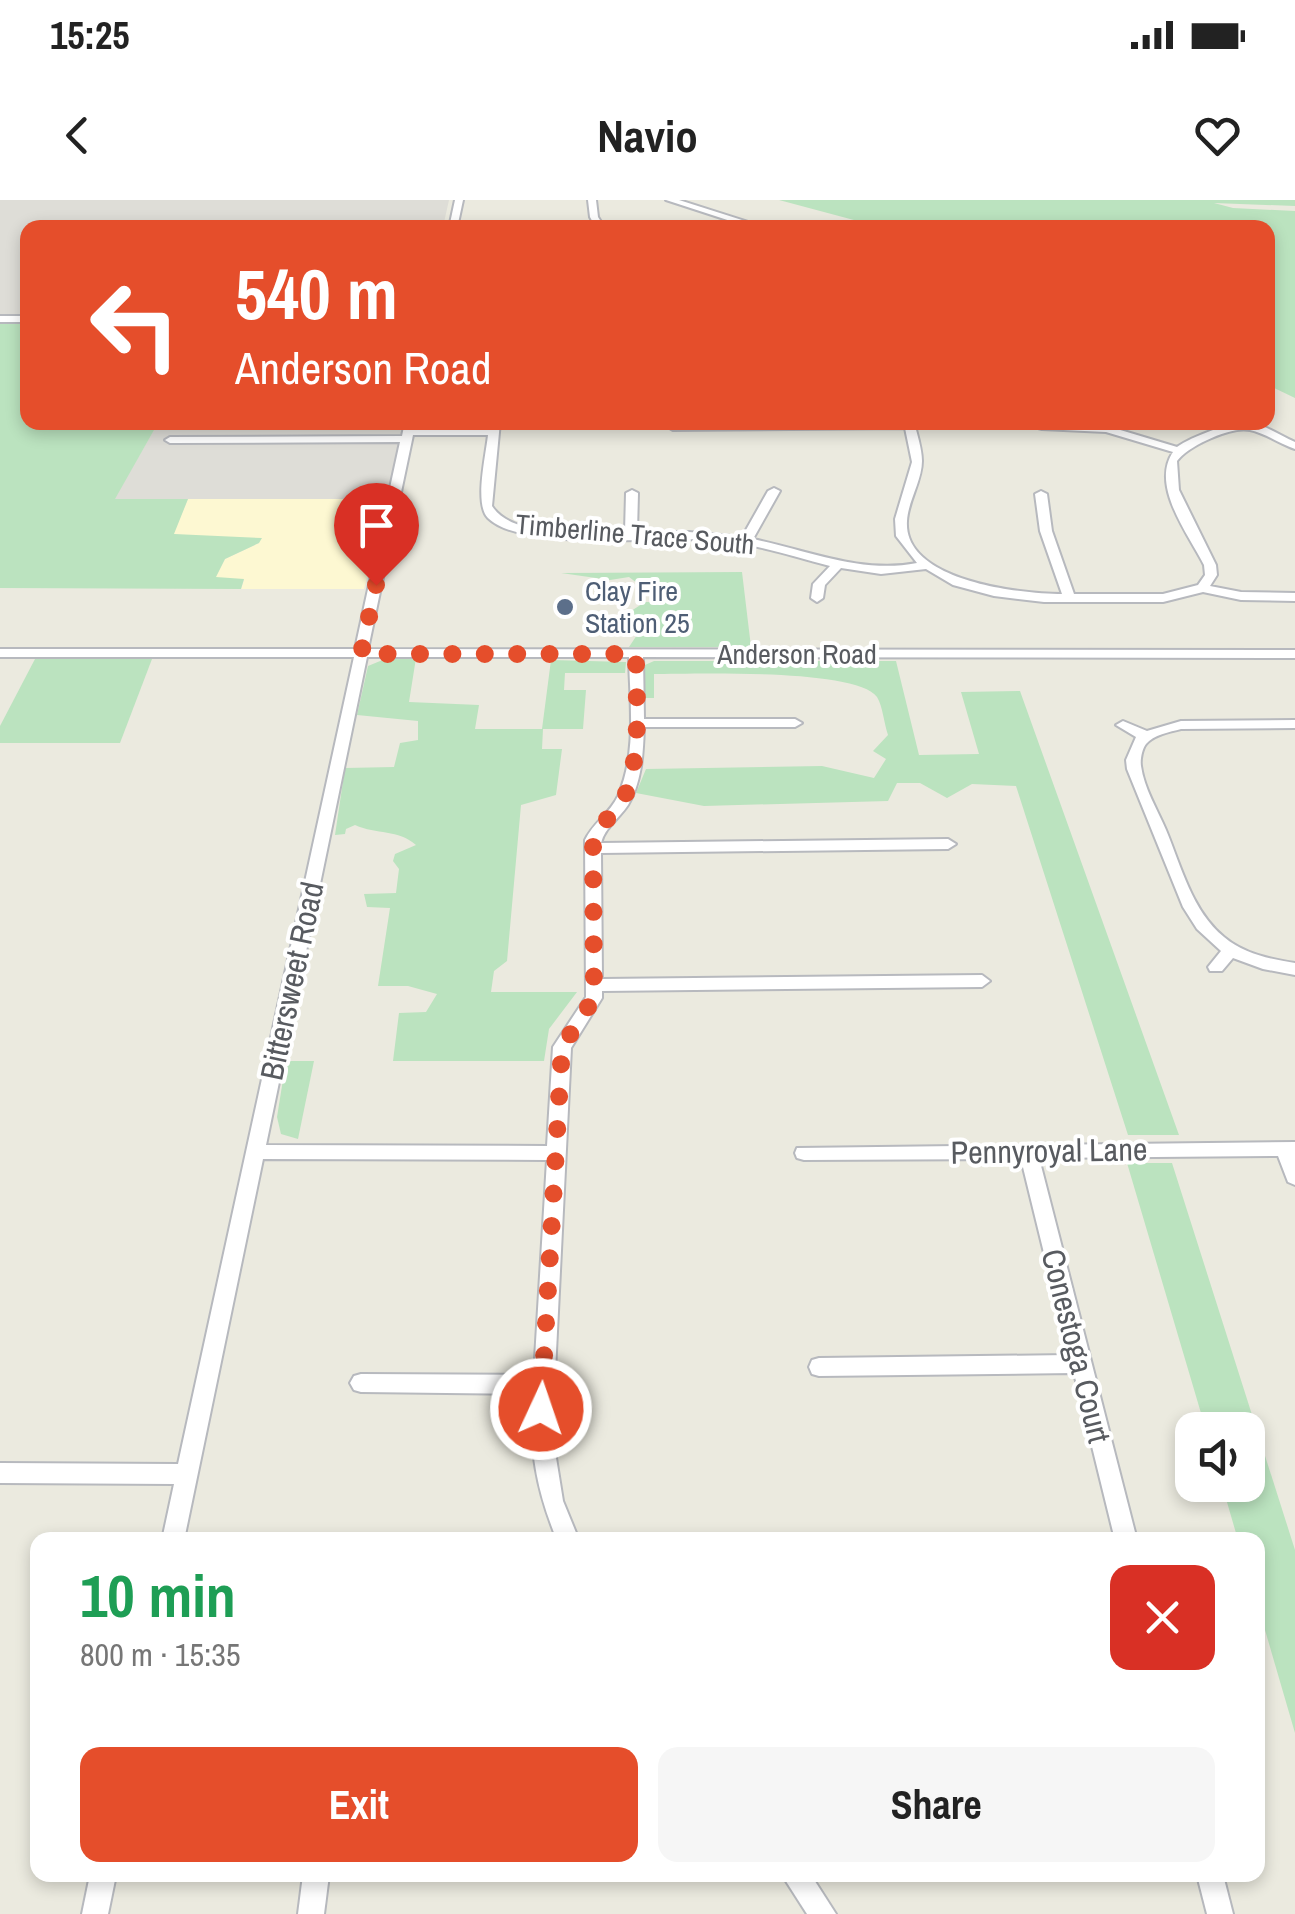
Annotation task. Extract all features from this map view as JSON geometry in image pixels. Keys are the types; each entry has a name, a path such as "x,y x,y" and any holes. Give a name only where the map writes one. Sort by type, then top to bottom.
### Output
{"street":[{"path":"670,200 737,220"},
{"path":"488,530 501,523 486,506 494,430"},
{"path":"910,430 918,462 900,530 912,553 958,582 994,592 1069,598 1175,598 1204,588 1241,596 1295,597"},
{"path":"1110,430 1180,450 1229,430"},
{"path":"1258,430 1295,446"},
{"path":"170,440 409,431"},
{"name":"Bittersweet Road","path":"175,1532 409,431"},
{"path":"1180,450 1168,474 1210,565 1211,576 1204,588"},
{"path":"746,540 774,491"},
{"path":"631,533 632,492"},
{"path":"1041,494 1046,532 1069,598"},
{"name":"Timberline Trace South","path":"501,523 536,532 746,540 882,573 926,565"},
{"path":"818,598 819,584 838,564"},
{"name":"Anderson Road","path":"0,654 1295,654"},
{"path":"565,1532 545,1472 540,1433 562,1047 590,1009 594,985 593,848 598,828 625,795 635,758 636,654"},
{"path":"635,722 795,722"},
{"path":"1123,724 1148,736"},
{"path":"1295,724 1182,725 1148,736 1134,755 1135,772 1190,910 1203,929 1231,950 1261,962 1295,968"},
{"path":"593,848 948,844"},
{"path":"1216,966 1231,950"},
{"path":"594,985 982,981"},
{"path":"1289,1149 1295,1177"},
{"name":"Pennyroyal Lane","path":"804,1153 1289,1149"},
{"path":"256,1152 556,1152"},
{"name":"Conestoga Court","path":"1028,1152 1124,1532"},
{"path":"819,1367 1080,1364"},
{"path":"361,1383 542,1384"},
{"path":"0,1473 187,1474"},
{"path":"95,1914 102,1882"},
{"path":"311,1914 315,1882"},
{"path":"800,1882 822,1914"},
{"path":"1212,1882 1220,1914"}],"shaded area":[{"path":"0,200 449,200 445,220 20,220 20,316 0,316"},
{"path":"154,430 402,430 388,499 114,499"},
{"path":"188,499 388,499 364,589 241,589 244,580 215,578 225,559 259,543 173,534"}],"green space":[{"path":"779,200 1295,200 1295,206 1214,203 1233,208 1295,211 1295,398 1275,388 1275,220 854,220"},
{"path":"0,323 20,323 20,430 154,430 115,499 188,499 174,534 262,538 225,559 216,577 244,579 241,589 0,588"},
{"path":"742,572 751,647 629,647 637,635 632,633 633,621 625,615 645,602 652,602 653,595 629,577 610,580 561,573"},
{"path":"416,658 409,702 479,705 475,729 542,729 551,660 626,662 625,673 565,673 564,690 586,690 583,729 543,729 542,749 562,749 556,795 521,805 507,961 494,971 491,992 577,992 549,1029 544,1061 393,1061 399,1013 426,1012 437,994 408,986 378,986 390,908 367,907 364,894 396,893 399,869 393,861 395,854 416,845 402,837 355,825 346,829 345,834 335,835 345,768 394,767 400,743 418,740 418,721 357,715 368,666 385,659"},
{"path":"35,659 152,659 120,743 0,743 0,726"},
{"path":"654,661 896,661 919,755 979,754 961,692 1020,691 1179,1135 1128,1135 1016,786 972,784 947,798 920,783 897,783 888,801 704,806 636,793 646,769 822,766 874,778 886,759 873,751 888,735 881,706 877,697 863,688 808,677 654,674 654,698 644,698 645,665"},
{"path":"286,1061 314,1061 298,1139 281,1134 277,1117"},
{"path":"1127,1163 1172,1163 1251,1412 1201,1412"},
{"path":"1265,1456 1295,1550 1295,1733 1265,1630 1265,1532 1236,1532 1227,1502 1265,1502"}],"place":[{"name":"Clay Fire Station 25","path":"565,607"}],"route":[{"path":"376,585 361,654 636,654 634,767 623,801 604,820 593,840 594,998 562,1047 541,1409"}]}
